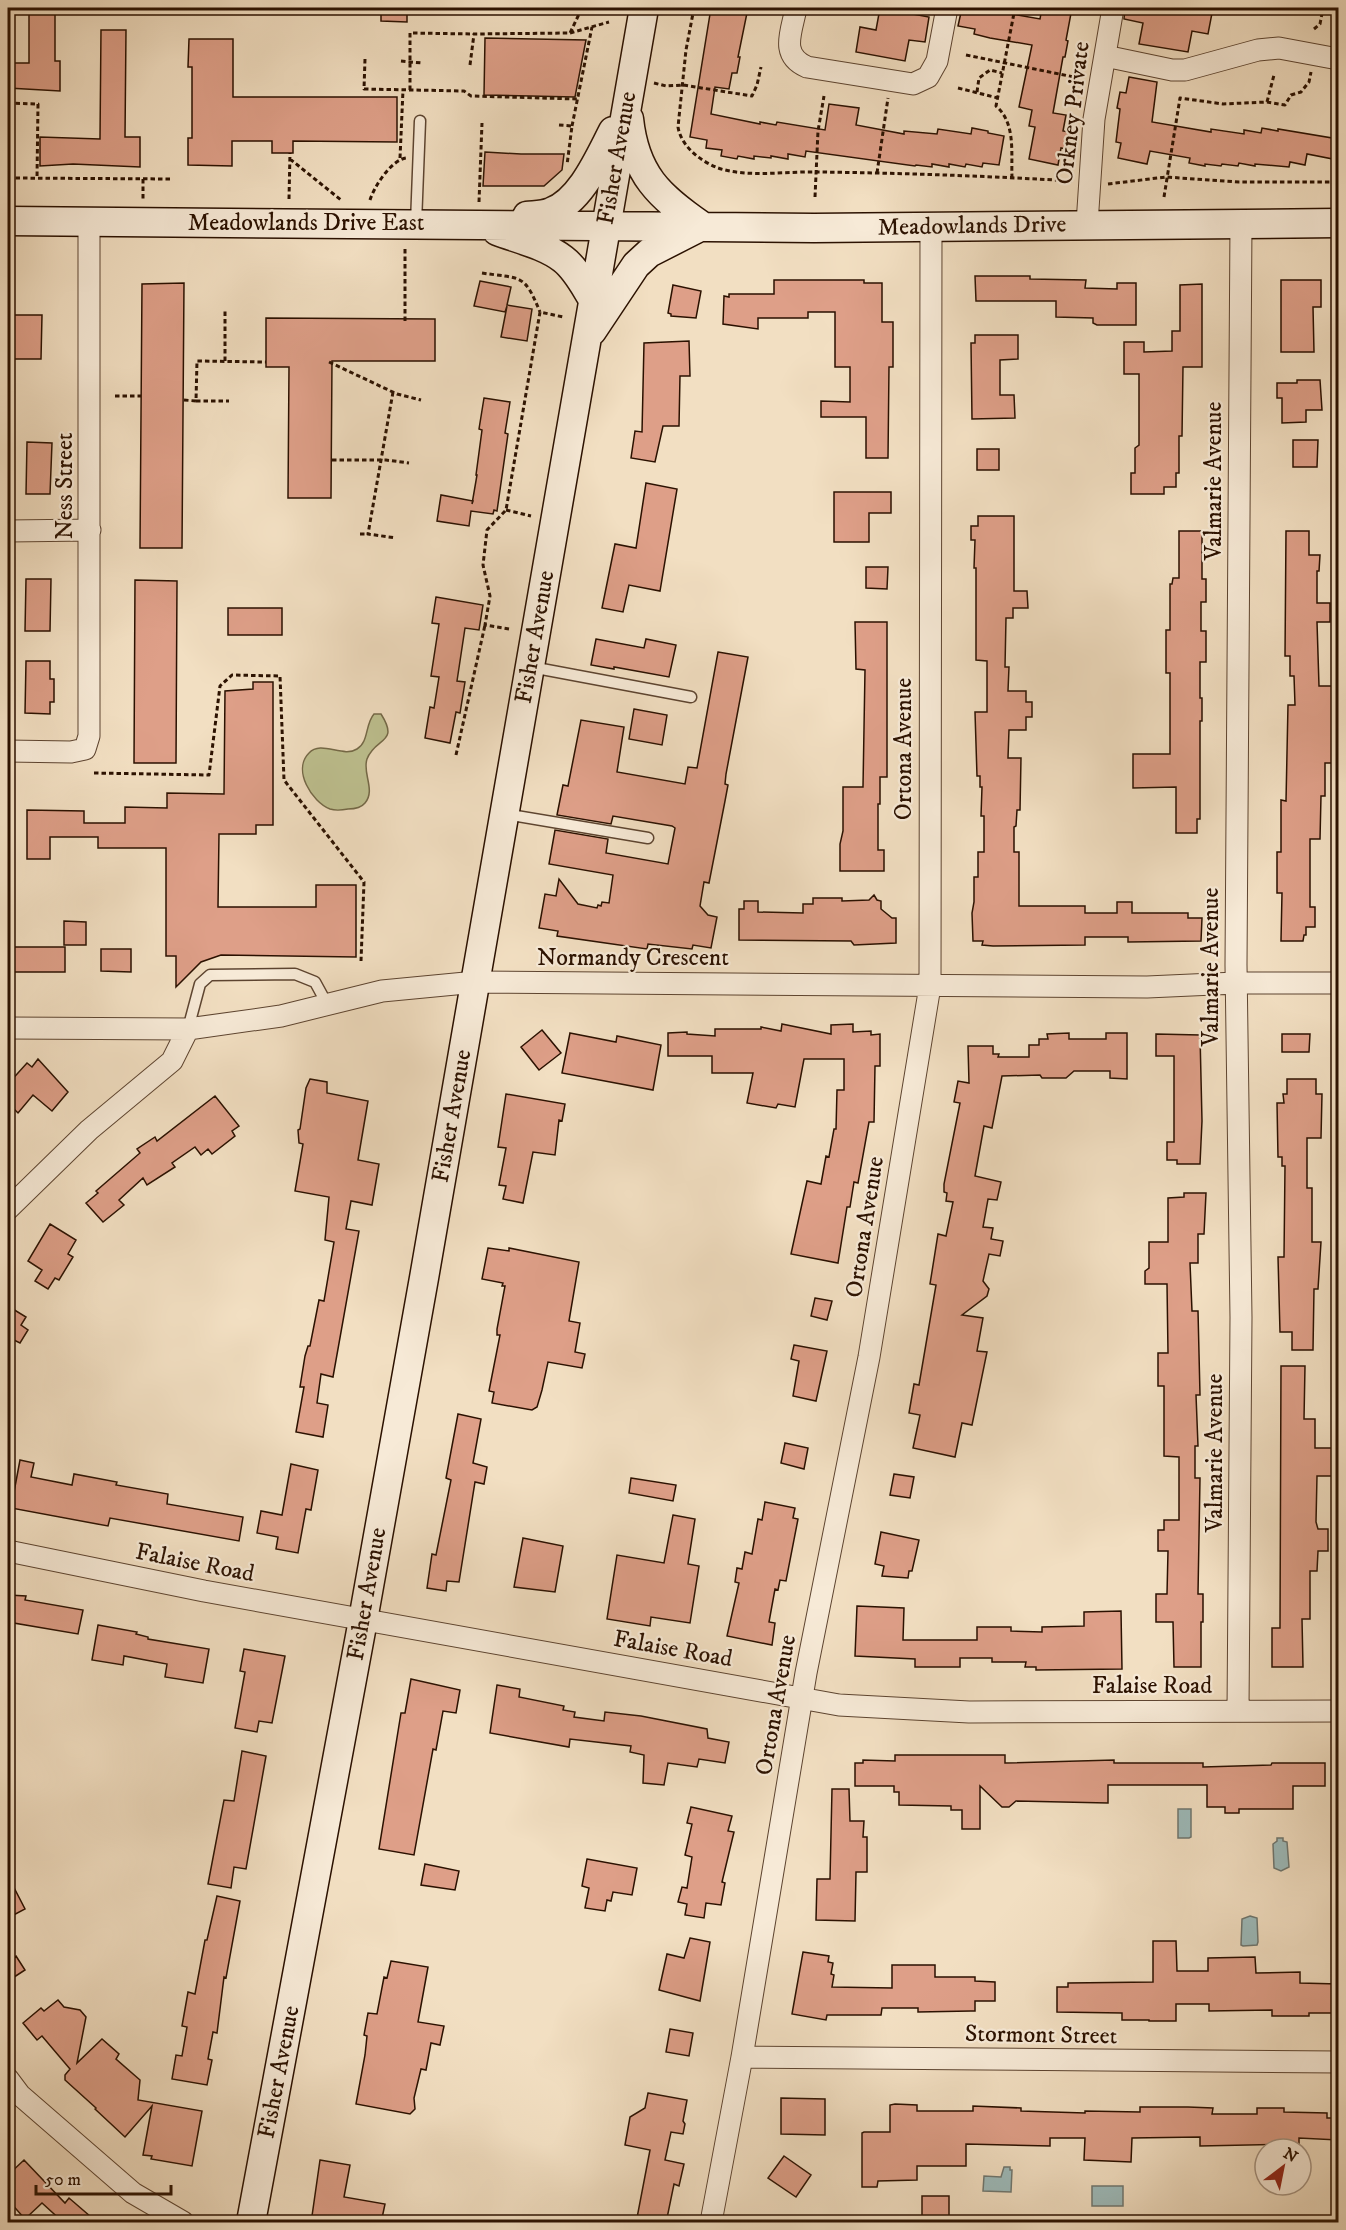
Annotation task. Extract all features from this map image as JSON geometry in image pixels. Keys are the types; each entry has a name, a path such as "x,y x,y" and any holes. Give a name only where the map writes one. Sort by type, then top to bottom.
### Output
{"main road":[{"name":"Fisher Avenue","path":"250,2223 363,1620 531,667 584,344 644,8"},
{"path":"478,215 550,212 561,206 573,196 591,174 629,92"},
{"path":"584,344 636,265 649,253 702,226 653,187 631,141 629,92"},
{"path":"478,215 564,260 577,274 592,298"},
{"name":"Meadowlands Drive East","path":"8,221 89,222 411,237 478,215 605,224"},
{"name":"Meadowlands Drive","path":"605,224 931,227 1338,223"}],"street":[{"path":"796,8 790,55 797,62 807,67 913,84 928,77 937,62 947,8"},
{"name":"Orkney Private","path":"1087,224 1094,119 1113,8"},
{"path":"1106,56 1172,70 1185,70 1258,50 1279,48 1338,59"},
{"name":"Ness Street","path":"8,751 71,752 85,749 90,735 89,222"},
{"name":"Valmarie Avenue","path":"1238,1711 1241,1295 1236,983 1241,223"},
{"name":"Ortona Avenue","path":"711,2223 742,2057 802,1698 870,1357 930,986 931,227"},
{"path":"8,531 90,530"},
{"name":"Normandy Crescent","path":"8,1028 188,1029 281,1016 382,991 476,982 1147,987 1236,983 1338,983"},
{"path":"8,1209 89,1130 172,1061 188,1029"},
{"name":"Falaise Road","path":"8,1551 204,1591 838,1705 969,1712 1338,1711"},
{"name":"Stormont Street","path":"742,2057 1338,2062"},
{"path":"8,2079 20,2095 133,2193 183,2223"}],"lane":[{"path":"411,237 420,121"},
{"path":"531,667 691,698"},
{"path":"505,814 648,838"},
{"path":"188,1029 200,984 210,975 295,974 315,982 327,1004"}],"path":[{"path":"570,33 582,8"},
{"path":"694,8 686,50 678,127 680,136 689,149 718,168 741,172 876,173 1090,181 1101,184 1166,177 1239,182 1338,182"},
{"path":"1012,178 1009,123 1005,114 996,106 1015,8"},
{"path":"1227,8 1234,11"},
{"path":"1314,29 1320,24 1323,8"},
{"path":"410,90 410,33 570,33 609,22"},
{"path":"572,172 567,167 572,126 592,27"},
{"path":"470,65 474,34"},
{"path":"966,55 1074,77"},
{"path":"365,59 364,89 464,91 471,96 578,99"},
{"path":"977,93 979,78 990,70 992,60"},
{"path":"401,61 422,63"},
{"path":"1164,197 1180,98 1222,104 1267,102 1284,105 1291,95 1301,92 1309,82 1312,65"},
{"path":"629,92 684,84 752,96 757,85 760,67"},
{"path":"990,70 1002,73"},
{"path":"1267,102 1274,75"},
{"path":"958,88 998,98"},
{"path":"370,200 377,184 400,158 403,90"},
{"path":"815,197 818,131 824,96"},
{"path":"8,103 38,104 37,178"},
{"path":"876,173 888,107"},
{"path":"478,215 482,123"},
{"path":"559,125 572,126"},
{"path":"289,200 290,153"},
{"path":"400,158 418,156"},
{"path":"290,159 340,200"},
{"path":"8,178 172,179"},
{"path":"143,179 143,199"},
{"path":"405,321 411,237"},
{"path":"456,755 490,596 483,565 487,530 506,510 540,312 531,290 522,280 482,273"},
{"path":"225,309 225,361"},
{"path":"540,312 563,317"},
{"path":"196,401 197,361 266,362"},
{"path":"329,362 393,392 421,400"},
{"path":"368,534 393,392"},
{"path":"115,396 141,396"},
{"path":"184,400 229,401"},
{"path":"332,460 381,460 409,463"},
{"path":"506,510 531,516"},
{"path":"360,534 396,538"},
{"path":"485,625 509,628"},
{"path":"94,773 209,776 220,686 232,675 280,676 284,780 364,882 361,961"}],"green space":[{"path":"374,714 381,714 388,731 384,740 375,747 367,759 368,798 363,805 357,808 330,809 317,800 306,785 303,776 304,760 314,749 326,748 345,752 357,749 363,742"}],"water":[{"path":"1178,1809 1191,1809 1191,1837 1189,1838 1178,1838"},
{"path":"1277,1838 1283,1838 1283,1841 1287,1842 1289,1867 1281,1871 1274,1868 1273,1844"},
{"path":"1250,1916 1257,1918 1258,1942 1257,1945 1243,1946 1241,1945 1242,1919"},
{"path":"1004,2167 1010,2167 1012,2170 1011,2192 983,2191 984,2176 1001,2177"},
{"path":"1092,2186 1123,2186 1123,2206 1092,2206"}],"building":[{"path":"29,8 55,8 55,61 60,61 60,91 8,88 8,63 29,63"},
{"path":"381,8 407,8 407,22 381,21"},
{"path":"711,8 748,8 737,73 732,73 729,89 715,87 711,114 760,124 760,122 776,125 777,122 825,130 829,104 859,108 856,125 904,134 904,131 937,134 938,129 971,134 972,128 1004,136 999,165 983,163 982,167 966,164 965,167 949,164 949,167 932,164 932,167 915,166 806,151 805,157 788,154 788,159 754,156 754,159 738,156 737,159 721,156 722,150 706,148 707,140 690,137"},
{"path":"880,8 929,17 925,42 909,40 905,61 856,52 860,27 876,30"},
{"path":"962,8 1012,10 1012,14 1040,19 1042,8 1072,8 1066,40 1068,41 1053,113 1066,115 1063,131 1069,132 1066,149 1061,148 1058,165 1029,159 1035,127 1029,126 1032,110 1019,107 1032,45 974,34 975,29 958,26"},
{"path":"1125,8 1213,8 1208,34 1192,31 1188,52 1139,44 1143,23 1124,19"},
{"path":"101,30 126,30 125,137 140,137 140,167 73,164 40,166 40,137 100,139"},
{"path":"485,38 586,40 575,97 484,95"},
{"path":"189,39 233,39 233,97 397,97 397,142 293,141 293,153 272,153 272,141 232,141 232,166 188,165 188,138 192,138 192,67 188,67"},
{"path":"1129,77 1157,82 1152,122 1211,132 1211,129 1244,134 1244,130 1261,133 1262,128 1338,139 1338,160 1307,154 1305,165 1290,162 1289,167 1239,163 1238,166 1205,164 1205,166 1189,163 1190,158 1150,151 1147,164 1118,158 1121,143 1116,142 1120,109 1117,108 1120,92 1126,93"},
{"path":"485,152 564,154 562,170 544,186 483,186"},
{"path":"975,276 1030,276 1030,279 1086,280 1085,288 1117,289 1117,283 1136,283 1136,325 1097,325 1093,323 1093,318 1056,317 1056,301 976,301"},
{"path":"774,280 864,280 864,283 882,283 882,322 893,322 893,367 889,367 888,458 866,458 866,417 821,417 821,401 850,402 850,367 835,367 835,312 808,312 808,318 758,318 758,329 723,324 724,296 774,294"},
{"path":"1281,280 1321,280 1321,307 1313,307 1314,352 1281,352"},
{"path":"480,281 511,287 507,305 532,309 527,341 501,337 507,306 505,312 474,306"},
{"path":"184,283 182,548 140,548 142,284"},
{"path":"1202,284 1202,367 1183,367 1182,436 1179,436 1179,473 1176,473 1176,487 1164,487 1164,494 1131,494 1131,473 1135,473 1135,448 1139,445 1139,374 1124,374 1124,342 1144,342 1144,352 1172,351 1172,331 1180,331 1180,285"},
{"path":"673,285 701,291 696,318 671,316 668,313"},
{"path":"8,315 42,315 41,359 14,359 14,354 8,354"},
{"path":"266,318 435,319 435,361 332,361 331,498 288,498 289,367 266,367"},
{"path":"975,335 1018,335 1018,359 1000,360 1000,395 1014,395 1015,418 972,419 971,343 975,343"},
{"path":"689,341 690,376 680,376 679,426 663,426 655,462 631,458 635,431 642,432 644,343"},
{"path":"1297,380 1320,380 1322,410 1306,410 1306,422 1282,423 1282,398 1277,398 1277,383 1297,383"},
{"path":"484,398 510,402 505,433 508,434 497,511 494,510 493,514 471,511 469,526 437,521 441,495 473,501"},
{"path":"1293,440 1318,440 1317,467 1293,467"},
{"path":"27,442 52,443 50,494 26,494"},
{"path":"977,449 999,449 999,470 977,470"},
{"path":"646,483 677,489 660,591 629,585 623,612 602,608 615,544 636,548"},
{"path":"834,492 891,492 891,513 869,513 869,542 834,542"},
{"path":"978,516 1014,516 1014,591 1027,591 1028,608 1013,608 1013,618 1006,618 1005,667 1009,667 1008,691 1026,691 1026,702 1032,702 1032,717 1026,717 1026,730 1009,730 1008,758 1021,758 1020,810 1017,810 1014,827 1014,852 1019,852 1019,906 1085,906 1085,913 1117,913 1117,902 1132,902 1132,913 1188,913 1188,918 1202,918 1201,941 1128,942 1128,937 1085,937 1085,945 993,946 982,945 983,941 973,941 974,877 978,877 978,852 984,852 984,816 981,816 982,787 980,787 980,776 977,776 975,712 987,712 987,661 976,660 975,540 971,540 971,526 978,526"},
{"path":"1179,531 1202,531 1202,579 1206,579 1206,602 1201,602 1201,631 1206,631 1206,662 1200,662 1202,721 1200,721 1200,819 1197,819 1197,833 1176,833 1176,787 1133,788 1133,754 1170,754 1170,673 1166,673 1166,630 1170,630 1170,584 1173,578 1179,578"},
{"path":"1286,531 1309,531 1309,555 1320,555 1319,571 1317,571 1317,603 1330,603 1330,622 1317,622 1319,686 1332,686 1332,763 1325,763 1325,796 1321,796 1320,839 1310,839 1310,907 1315,907 1315,927 1306,927 1303,941 1281,941 1282,893 1277,893 1277,852 1281,852 1281,800 1286,801 1288,705 1295,705 1294,676 1290,676 1290,656 1285,656"},
{"path":"866,567 888,567 887,589 866,588"},
{"path":"26,579 51,579 50,631 25,631"},
{"path":"135,580 177,581 176,763 134,763"},
{"path":"436,597 483,605 479,630 465,628 457,681 465,682 460,713 456,712 450,743 425,738 430,707 434,708 439,677 431,676 439,624 432,623"},
{"path":"228,608 282,608 282,635 228,635"},
{"path":"855,622 887,622 887,777 880,777 880,804 878,804 878,850 884,850 884,871 840,871 843,787 863,787 865,670 856,669"},
{"path":"596,639 644,648 646,639 676,645 669,677 591,665"},
{"path":"718,652 748,657 726,774 725,784 728,785 725,801 709,883 704,882 700,906 708,915 717,917 711,948 693,945 692,949 648,944 647,949 557,936 558,931 539,928 545,894 556,896 559,879 578,904 597,908 602,902 609,903 613,875 549,864 555,830 608,839 606,853 668,864 675,828 672,826 613,816 611,824 557,815 563,785 568,786 581,720 624,727 617,772 685,784 688,767 697,768"},
{"path":"26,661 50,661 50,679 54,679 54,702 50,702 50,714 25,713"},
{"path":"253,682 273,682 273,825 256,825 256,834 219,834 218,907 316,907 316,885 356,885 356,957 221,955 201,962 176,987 176,956 166,956 166,848 98,848 98,837 50,837 50,859 27,859 27,810 84,811 84,823 125,823 125,807 167,808 167,793 224,794 225,691 253,689"},
{"path":"634,709 667,715 662,745 629,739"},
{"path":"874,895 877,900 881,901 881,909 892,918 896,918 896,943 854,945 851,941 739,940 739,909 744,909 744,901 758,901 758,912 803,913 803,904 813,904 813,898 842,898 842,901 869,900"},
{"path":"64,921 86,922 86,945 64,945"},
{"path":"8,947 65,947 65,972 8,972"},
{"path":"101,949 131,949 131,972 101,971"},
{"path":"782,1024 831,1034 831,1025 853,1024 853,1032 871,1031 871,1035 880,1034 880,1066 875,1066 874,1122 869,1122 858,1183 854,1182 850,1207 847,1207 838,1263 791,1254 807,1181 821,1184 826,1156 829,1157 834,1129 836,1129 837,1090 844,1090 844,1059 804,1059 795,1107 778,1104 776,1108 747,1103 753,1073 712,1073 712,1056 668,1056 668,1033 687,1032 687,1034 715,1036 715,1029 761,1029 761,1027 781,1031"},
{"path":"542,1030 561,1053 539,1070 521,1047"},
{"path":"570,1033 616,1042 617,1036 661,1045 653,1090 562,1073"},
{"path":"1069,1033 1069,1039 1106,1039 1106,1033 1127,1033 1127,1079 1110,1078 1110,1071 1074,1071 1066,1078 1042,1078 1040,1075 1002,1076 992,1128 984,1126 975,1176 1001,1182 997,1200 988,1199 983,1227 993,1228 991,1239 1003,1241 1000,1256 989,1254 983,1281 989,1289 987,1296 962,1315 983,1318 977,1351 987,1352 972,1425 962,1423 955,1457 913,1448 920,1415 909,1413 914,1384 919,1385 936,1285 930,1284 938,1234 946,1236 953,1202 946,1201 947,1193 944,1192 944,1184 960,1103 954,1102 958,1081 969,1083 968,1046 993,1046 993,1054 999,1054 998,1057 1029,1057 1029,1045 1039,1045 1039,1039 1048,1039 1047,1034"},
{"path":"1156,1034 1200,1035 1202,1121 1200,1164 1177,1164 1177,1160 1167,1160 1167,1142 1174,1142 1174,1056 1156,1056"},
{"path":"1282,1034 1310,1034 1309,1052 1282,1052"},
{"path":"38,1059 68,1092 52,1111 33,1095 18,1113 8,1103 8,1084 27,1063 32,1067"},
{"path":"310,1079 327,1082 327,1093 368,1101 358,1160 379,1164 372,1205 351,1201 346,1229 359,1231 333,1377 321,1374 317,1403 328,1405 323,1437 296,1432 304,1387 300,1387 305,1356 310,1346 319,1300 324,1301 334,1242 325,1240 329,1197 295,1191 303,1144 299,1143 298,1130 306,1088"},
{"path":"1287,1079 1316,1079 1316,1094 1322,1094 1321,1138 1307,1138 1307,1188 1312,1188 1312,1242 1321,1242 1318,1289 1314,1289 1313,1350 1292,1350 1292,1332 1280,1332 1278,1257 1284,1257 1285,1166 1282,1166 1282,1157 1278,1157 1277,1103 1284,1103 1283,1094 1287,1094"},
{"path":"506,1094 565,1104 562,1121 559,1120 555,1155 533,1152 523,1203 503,1199 506,1186 499,1185 506,1148 498,1147"},
{"path":"215,1096 239,1126 232,1131 235,1136 212,1154 208,1149 201,1155 195,1147 172,1163 175,1167 147,1185 143,1178 119,1200 124,1205 103,1222 86,1203 98,1193 96,1191 140,1153 137,1149 155,1137 157,1141"},
{"path":"1184,1193 1206,1193 1204,1234 1198,1234 1198,1263 1190,1263 1192,1311 1198,1311 1200,1395 1196,1395 1198,1446 1195,1446 1195,1478 1200,1478 1198,1594 1203,1594 1201,1667 1174,1667 1173,1622 1156,1622 1156,1594 1167,1594 1168,1551 1158,1551 1158,1530 1164,1530 1164,1520 1179,1520 1179,1457 1164,1456 1164,1386 1158,1386 1158,1353 1168,1353 1167,1284 1145,1284 1145,1271 1149,1268 1149,1242 1168,1242 1168,1198 1184,1197"},
{"path":"50,1224 76,1240 68,1254 73,1257 59,1280 55,1278 48,1289 35,1281 42,1270 28,1261"},
{"path":"488,1248 509,1251 509,1248 579,1262 569,1321 580,1323 575,1352 585,1354 582,1368 548,1362 537,1407 532,1410 492,1403 494,1392 489,1391 500,1335 497,1335 497,1329 505,1286 502,1286 503,1283 482,1279"},
{"path":"815,1298 832,1301 827,1320 811,1316"},
{"path":"8,1306 26,1317 21,1325 28,1330 20,1343 12,1339 8,1346"},
{"path":"794,1345 827,1351 816,1401 793,1396 799,1361 791,1359"},
{"path":"1281,1366 1305,1366 1304,1419 1315,1419 1315,1448 1338,1448 1338,1476 1317,1476 1316,1522 1318,1529 1328,1529 1328,1551 1318,1551 1317,1571 1310,1571 1310,1619 1302,1619 1303,1667 1272,1667 1272,1628 1280,1628"},
{"path":"458,1414 481,1419 473,1463 487,1467 484,1484 475,1482 459,1582 447,1581 446,1591 427,1588 432,1554 436,1555 451,1480 446,1478"},
{"path":"785,1443 808,1448 804,1469 781,1463"},
{"path":"20,1460 34,1463 31,1477 72,1485 74,1474 117,1482 116,1485 168,1494 167,1504 243,1517 239,1541 110,1518 108,1526 11,1508"},
{"path":"291,1464 318,1470 311,1510 306,1509 298,1553 276,1549 278,1537 257,1533 261,1511 282,1515"},
{"path":"894,1474 914,1477 910,1498 890,1495"},
{"path":"631,1478 676,1485 673,1501 629,1493"},
{"path":"765,1502 795,1508 793,1518 798,1519 786,1581 780,1580 778,1590 775,1589 769,1622 775,1623 772,1645 727,1636 739,1583 735,1582 737,1568 742,1569 745,1552 752,1554 758,1519 762,1520"},
{"path":"673,1515 695,1519 688,1564 699,1566 690,1623 651,1617 650,1626 607,1619 617,1555 664,1563"},
{"path":"881,1532 919,1540 912,1571 909,1571 908,1578 882,1576 884,1566 875,1564"},
{"path":"523,1538 563,1546 555,1592 514,1587"},
{"path":"8,1595 26,1596 25,1600 83,1610 78,1634 8,1622"},
{"path":"857,1606 904,1608 903,1640 977,1640 977,1627 1011,1627 1011,1631 1042,1632 1042,1627 1084,1626 1084,1612 1121,1611 1122,1669 1036,1670 1036,1667 1025,1667 1026,1662 992,1662 992,1658 960,1658 960,1667 915,1667 915,1659 855,1656"},
{"path":"98,1625 137,1632 136,1634 148,1637 148,1639 209,1649 203,1683 165,1677 167,1664 124,1656 123,1665 92,1660"},
{"path":"244,1649 285,1656 272,1723 259,1721 257,1732 235,1728 245,1672 240,1671"},
{"path":"411,1679 460,1690 456,1713 443,1711 436,1750 433,1749 414,1855 379,1849 401,1713 405,1713"},
{"path":"497,1685 520,1689 519,1697 564,1706 563,1710 575,1712 574,1717 604,1721 605,1712 641,1716 707,1729 708,1738 729,1742 725,1763 699,1759 697,1767 668,1763 664,1785 643,1783 644,1755 630,1752 631,1746 570,1739 569,1747 490,1733"},
{"path":"242,1751 266,1756 246,1869 234,1867 231,1888 208,1884 224,1800 234,1801"},
{"path":"895,1755 1005,1755 1005,1763 1114,1760 1114,1763 1203,1763 1203,1767 1325,1763 1325,1786 1293,1786 1293,1809 1239,1809 1239,1813 1225,1813 1225,1807 1207,1807 1207,1785 1108,1785 1108,1803 1016,1801 1009,1807 1002,1807 980,1786 980,1829 962,1829 962,1810 951,1810 951,1806 899,1805 899,1792 894,1792 894,1786 855,1786 855,1763 863,1763 863,1760 895,1761"},
{"path":"832,1789 849,1789 850,1821 864,1821 863,1837 867,1837 867,1872 856,1872 855,1921 816,1920 817,1879 830,1879"},
{"path":"691,1807 732,1816 728,1831 734,1832 722,1882 725,1883 721,1905 706,1903 704,1918 685,1915 687,1904 678,1902 682,1887 687,1888 692,1857 685,1855 692,1824 687,1823"},
{"path":"587,1859 637,1868 632,1895 613,1892 611,1901 607,1900 605,1911 585,1908 589,1888 582,1886"},
{"path":"425,1864 459,1871 455,1890 421,1885"},
{"path":"8,1876 25,1909 8,1918"},
{"path":"217,1896 240,1901 226,1978 224,1977 217,2033 213,2032 208,2059 212,2060 207,2085 172,2079 176,2055 182,2056 187,2027 182,2026 188,1992 195,1994 205,1940 207,1940"},
{"path":"690,1938 710,1942 700,2001 659,1990 667,1954 684,1958"},
{"path":"1153,1941 1176,1941 1177,1971 1208,1971 1208,1958 1255,1957 1256,1973 1300,1972 1300,1983 1338,1984 1338,2013 1272,2016 1272,2010 1209,2011 1209,2004 1176,2004 1176,2021 1149,2021 1122,2020 1122,2013 1057,2012 1057,1987 1068,1987 1068,1983 1153,1982"},
{"path":"803,1952 829,1956 828,1962 833,1963 832,1987 892,1988 892,1965 935,1965 935,1977 975,1977 975,1981 995,1982 995,2001 975,2001 975,2011 918,2012 918,2008 882,2008 881,2015 827,2015 826,2020 792,2014"},
{"path":"16,1956 25,1970 8,1981 8,1962"},
{"path":"391,1961 428,1967 418,2022 444,2026 440,2045 431,2043 426,2070 421,2069 414,2098 415,2109 410,2114 356,2104 365,2055 367,2036 364,2035 368,2013 377,2014 384,1977 387,1978"},
{"path":"58,2000 64,2007 80,2010 86,2017 77,2063 102,2039 119,2054 116,2059 140,2080 138,2100 202,2111 192,2166 151,2159 152,2156 143,2155 152,2106 125,2137 65,2080 65,2075 70,2069 42,2036 37,2040 23,2023 41,2008 44,2011"},
{"path":"670,2029 693,2033 689,2056 666,2052"},
{"path":"648,2093 687,2100 683,2134 671,2132 665,2160 684,2164 679,2186 674,2184 666,2223 636,2223 650,2150 625,2145 630,2117 645,2108"},
{"path":"781,2098 825,2099 825,2135 781,2134"},
{"path":"890,2105 917,2105 917,2111 973,2111 973,2106 1021,2108 1021,2111 1085,2113 1085,2111 1140,2112 1140,2107 1188,2107 1213,2108 1212,2114 1257,2114 1257,2108 1284,2108 1284,2112 1327,2113 1327,2118 1338,2118 1338,2140 1313,2137 1253,2137 1253,2145 1200,2146 1200,2137 1132,2138 1131,2162 1084,2160 1085,2138 1050,2138 1050,2146 966,2144 966,2166 917,2166 917,2180 878,2181 877,2187 862,2187 862,2133 890,2132"},
{"path":"784,2156 811,2175 796,2197 768,2178"},
{"path":"24,2160 65,2203 69,2198 98,2223 64,2223 42,2203 25,2219 8,2200 8,2175"},
{"path":"320,2160 350,2165 344,2197 385,2204 381,2223 311,2223"},
{"path":"922,2196 949,2196 949,2219 922,2219"}]}
